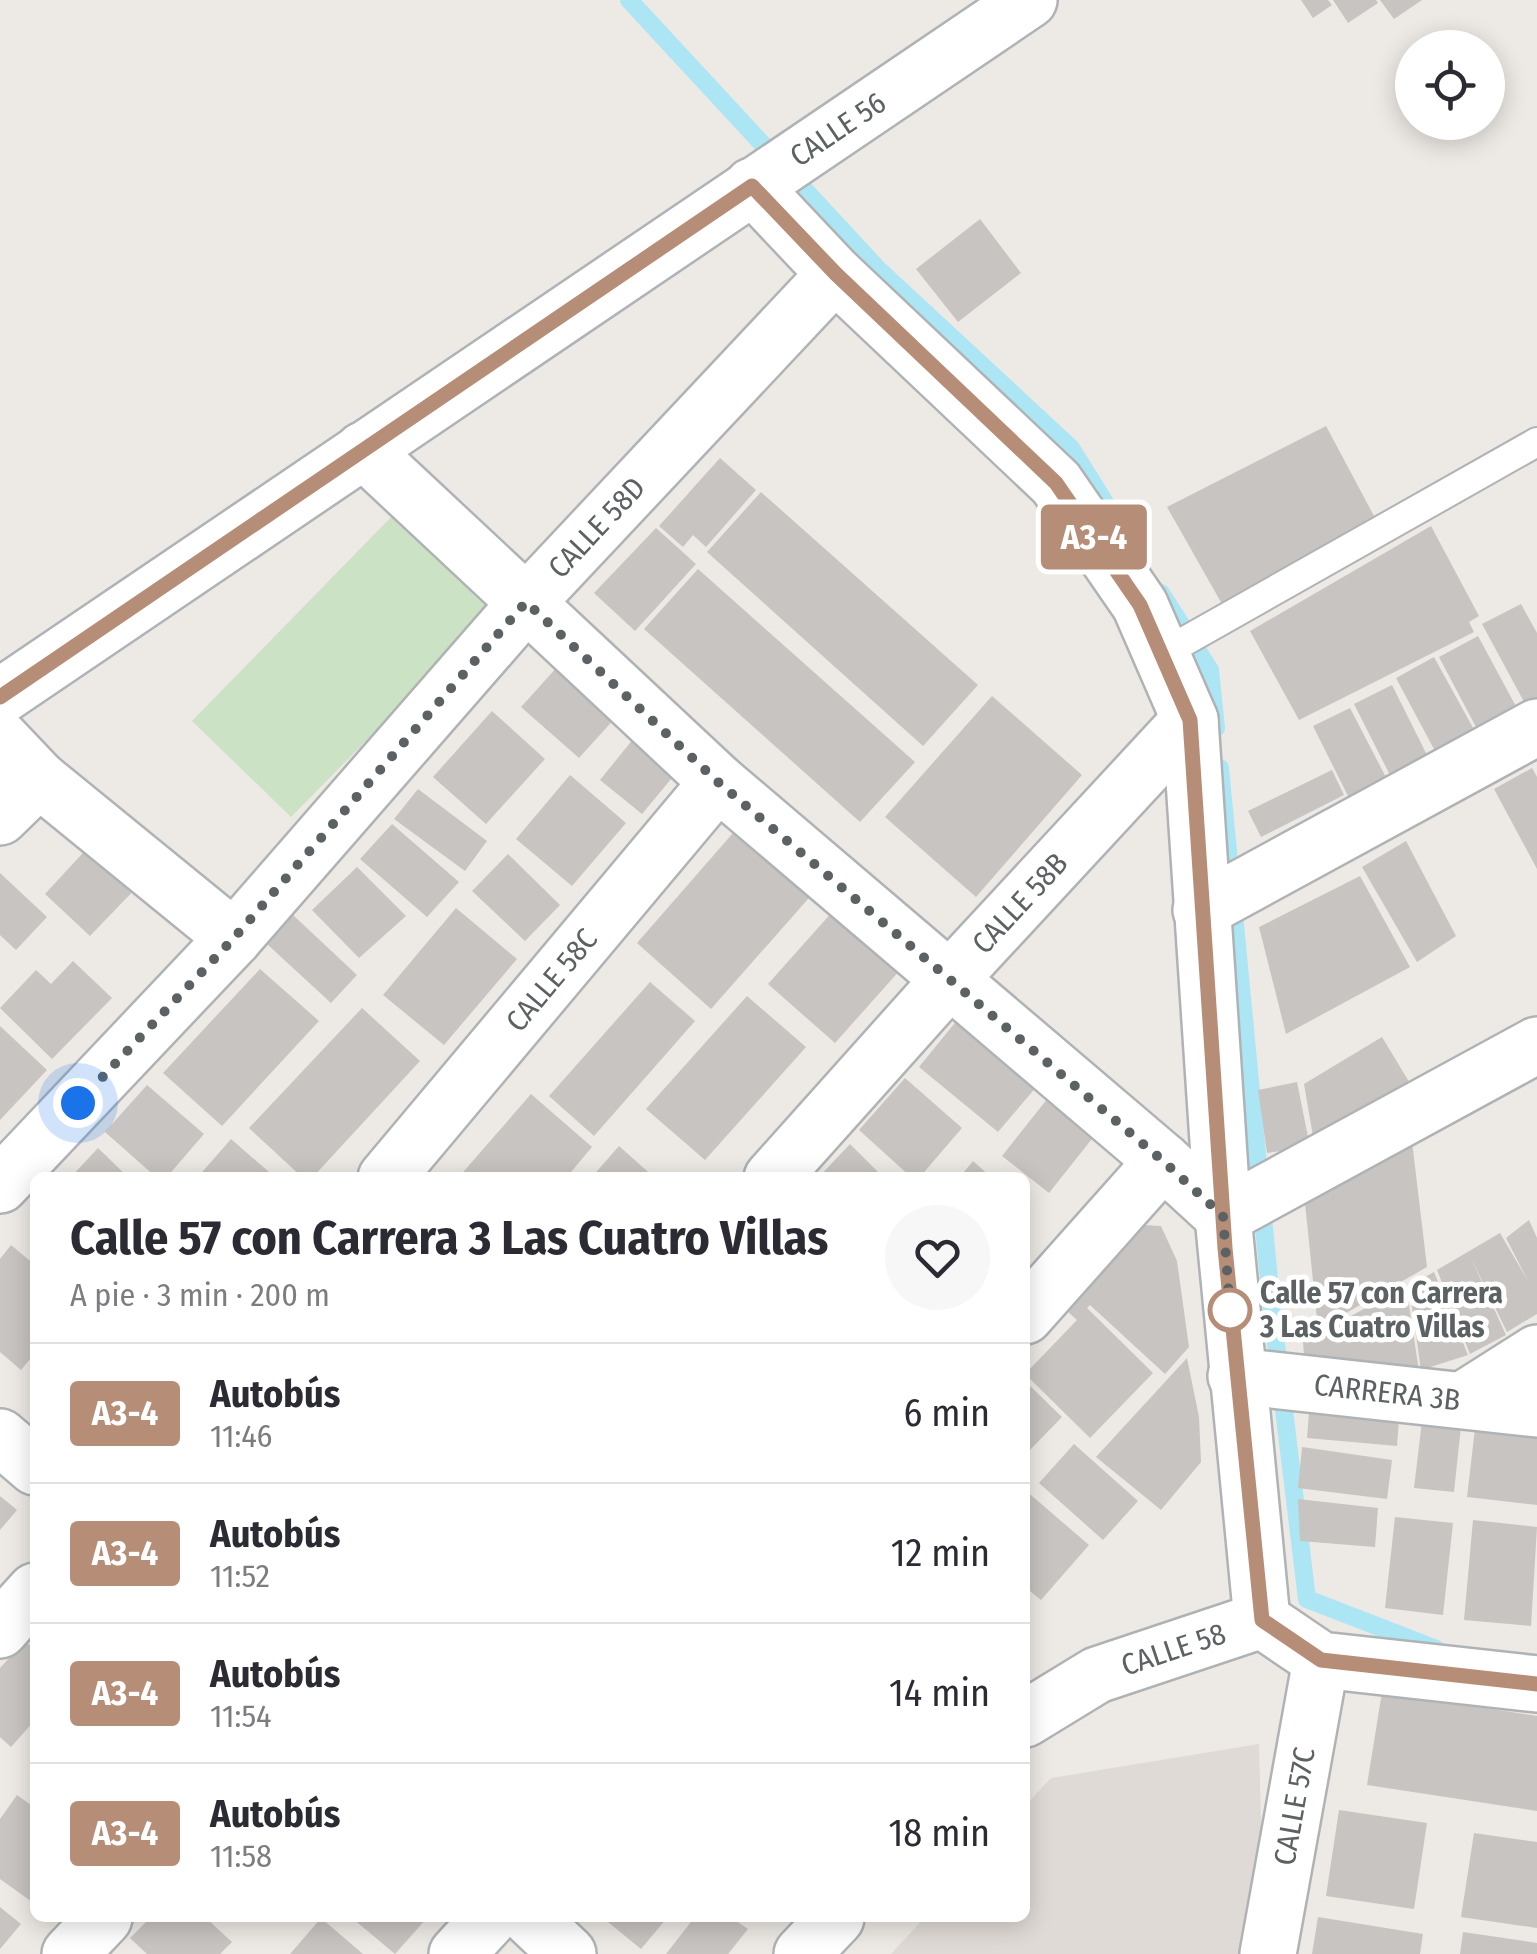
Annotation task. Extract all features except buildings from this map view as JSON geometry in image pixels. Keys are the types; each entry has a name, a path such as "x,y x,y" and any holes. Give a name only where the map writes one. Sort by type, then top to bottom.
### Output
{"street":[{"name":"CALLE 56","path":"0,697 1029,0"},
{"path":"752,186 836,274 1056,483 1140,605 1190,720 1223,1216 1262,1620"},
{"name":"CALLE 58D","path":"0,1185 234,938 526,602 836,274"},
{"path":"363,450 718,782 1223,1216"},
{"name":"CALLE 58B","path":"777,1172 1190,720"},
{"path":"1200,910 1537,727"},
{"path":"0,738 38,779 234,938"},
{"path":"0,816 38,779"},
{"name":"CALLE 58C","path":"391,1172 718,782"},
{"path":"1223,1216 1537,1044"},
{"path":"1030,1310 1163,1161"},
{"path":"1463,1400 1537,1353"},
{"name":"CARRERA 3B","path":"1236,1376 1537,1409"},
{"path":"0,1437 30,1463"},
{"path":"0,1630 30,1597"},
{"name":"CALLE 58","path":"1030,1716 1097,1675 1262,1620 1321,1660"},
{"path":"1321,1660 1537,1684"},
{"name":"CALLE 57C","path":"1268,1954 1321,1660"},
{"path":"70,1954 100,1922"},
{"path":"457,1954 486,1922"},
{"path":"534,1922 568,1954"},
{"path":"802,1954 832,1922"}],"lane":[{"path":"1162,654 1537,442"}],"shaded area":[{"path":"1259,1744 1262,1861 1244,1954 891,1954 920,1922 1030,1922 1030,1801 1051,1778"}],"green space":[{"path":"400,508 499,606 291,817 192,721"}],"waterway":[{"path":"629,0 878,269 1071,448 1137,554"},
{"path":"1161,593 1210,670 1216,728"},
{"path":"1220,768 1272,1311 1307,1599 1436,1649"}],"bus line":[{"name":"A3-4","path":"0,697 752,186 836,274 1056,483 1140,605 1190,720 1225,1248 1262,1620 1321,1660 1537,1684"}],"place":[{"name":"Calle 57 con Carrera 3 Las Cuatro Villas","path":"1230,1310"}],"route":[{"path":"78,1103 234,938 526,602 718,782 1223,1216 1230,1310"}]}
